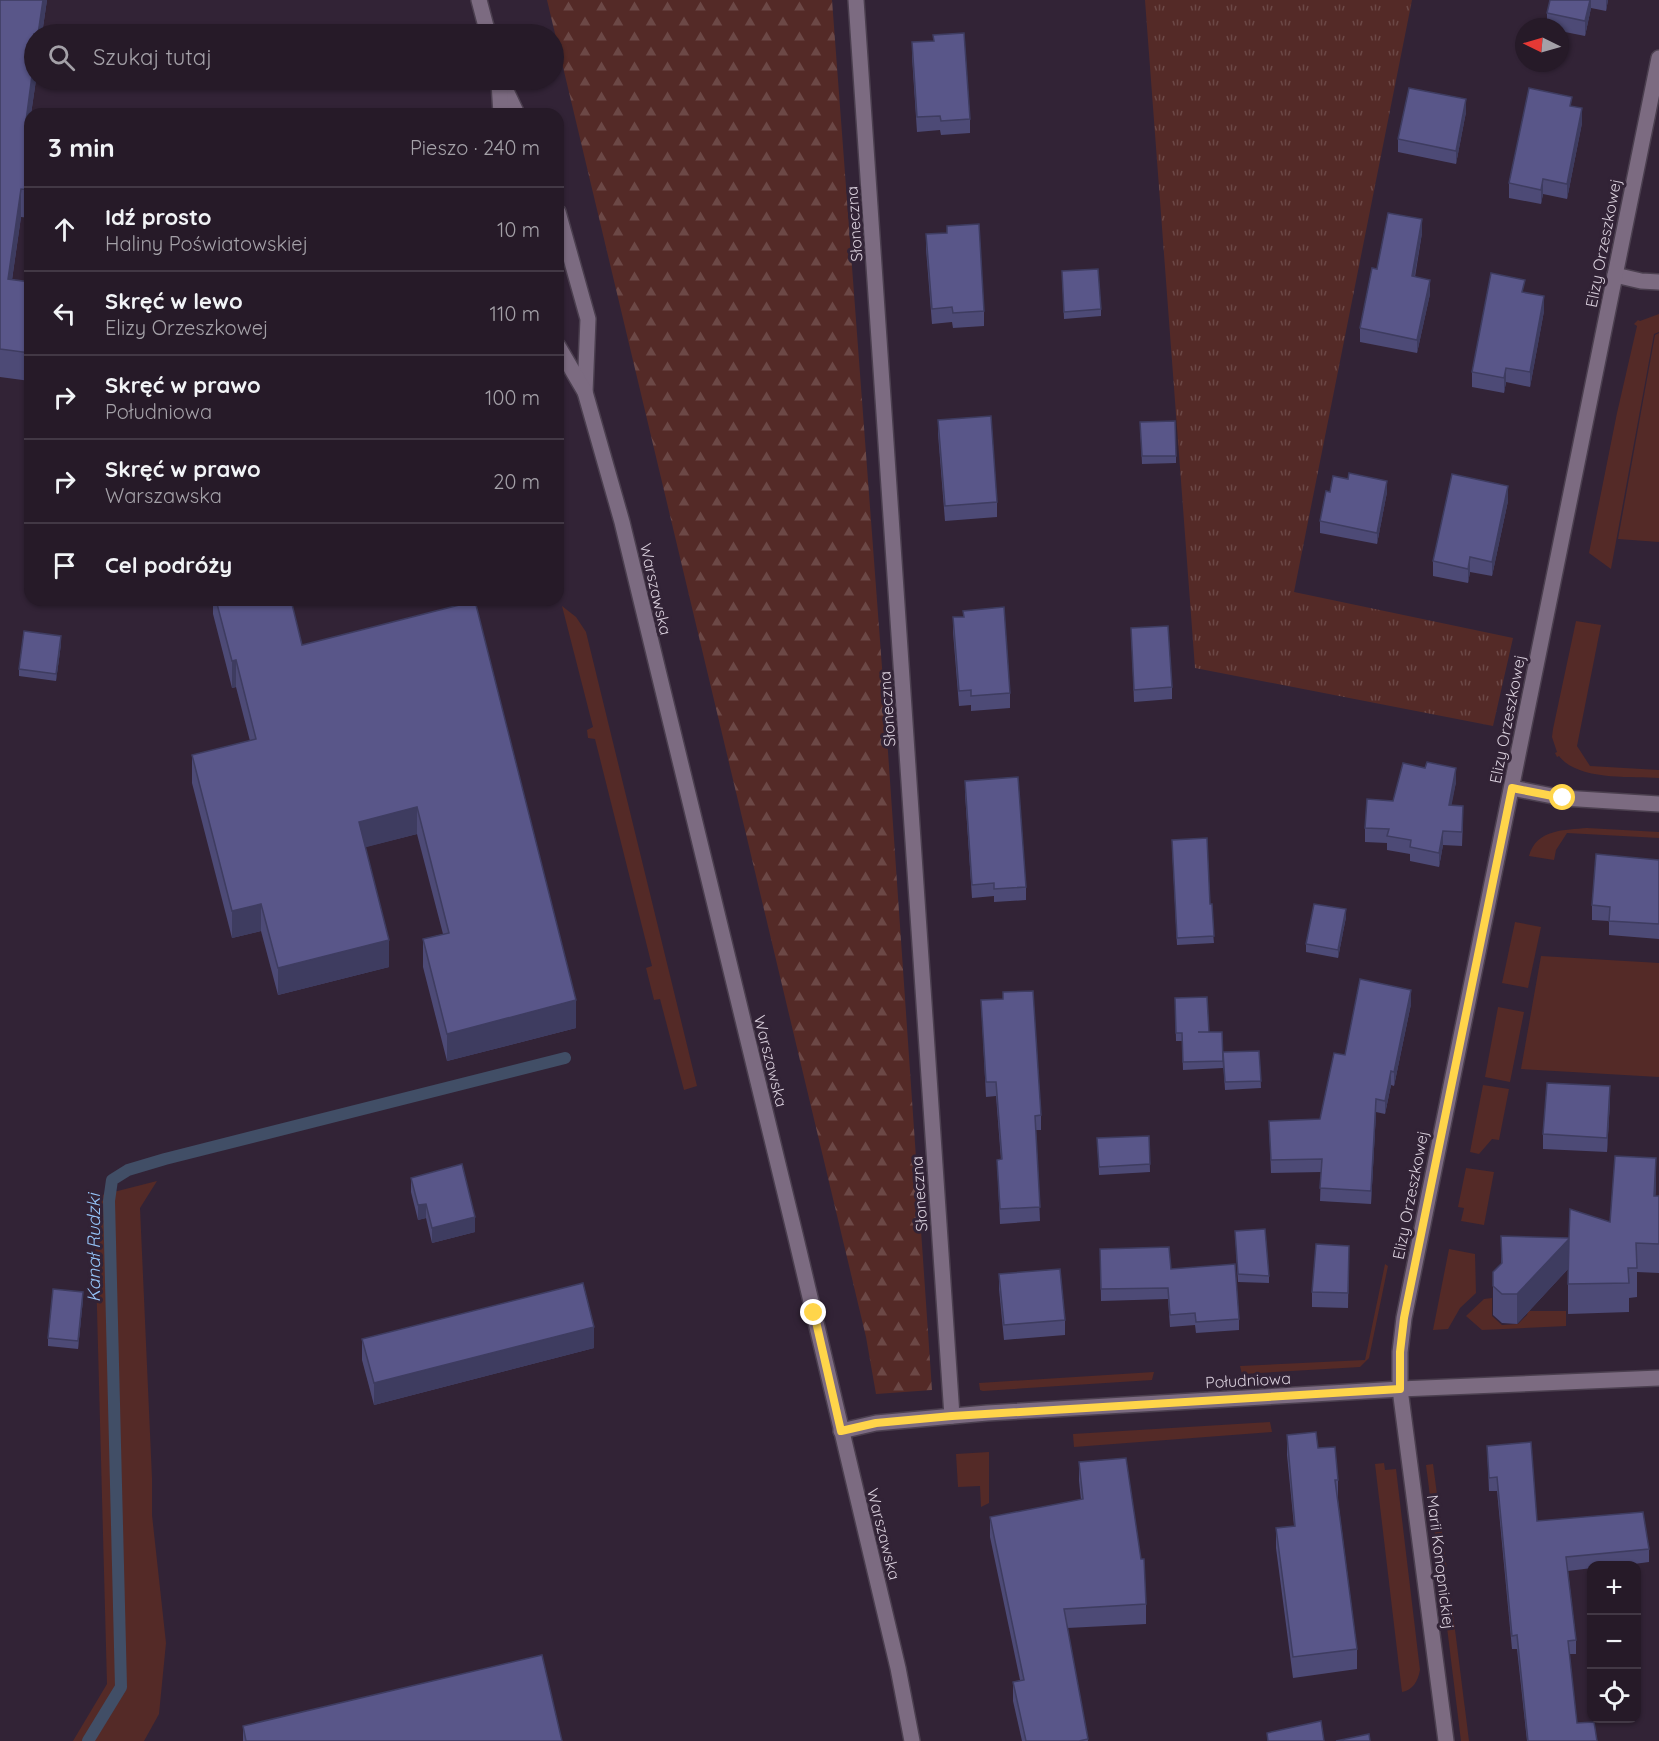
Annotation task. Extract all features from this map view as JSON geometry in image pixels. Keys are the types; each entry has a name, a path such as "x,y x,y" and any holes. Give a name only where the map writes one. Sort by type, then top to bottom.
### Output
{"street":[{"path":"479,0 485,24"},
{"name":"Słoneczna","path":"856,0 952,1416"},
{"name":"Elizy Orzeszkowej","path":"1400,1389 1400,1352 1404,1318 1659,58"},
{"path":"500,90 501,108"},
{"path":"505,90 515,108"},
{"name":"Warszawska","path":"564,233 588,319 585,392"},
{"path":"1615,275 1641,281 1659,282"},
{"name":"Warszawska","path":"564,356 585,392 622,522 795,1233 898,1668 912,1741"},
{"path":"1512,788 1563,798 1659,804"},
{"name":"Południowa","path":"841,1431 876,1423 952,1416 1400,1389 1659,1378"},
{"name":"Marii Konopnickiej","path":"1400,1389 1446,1741"}],"green space":[{"path":"547,0 832,0 884,694 932,1390 876,1394 866,1337 564,71 564,24 553,24"},
{"path":"1145,0 1412,0 1294,592 1513,638 1493,726 1195,668"},
{"path":"1659,314 1659,332 1654,334 1611,569 1589,553 1637,326 1634,324 1638,320"},
{"path":"1659,333 1659,542 1618,539 1655,335"},
{"path":"562,606 576,617 586,632 697,1086 684,1090 660,999 654,1000 646,968 652,966 595,739 588,738 587,730 593,727"},
{"path":"1576,621 1601,625 1577,746 1590,766 1659,770 1659,778 1606,776 1579,770 1559,756 1557,757 1552,737 1553,729"},
{"path":"1587,828 1659,832 1659,838 1567,833 1556,850 1554,860 1529,856 1533,847 1545,836 1561,831"},
{"path":"1515,922 1541,927 1528,988 1502,983"},
{"path":"1541,956 1659,963 1659,1077 1521,1069"},
{"path":"1498,1007 1524,1012 1510,1082 1485,1077"},
{"path":"1483,1085 1509,1089 1499,1140 1492,1139 1479,1154 1470,1152"},
{"path":"1466,1168 1494,1172 1484,1225 1461,1221 1464,1208 1458,1207"},
{"path":"157,1181 140,1208 152,1515 166,1643 159,1714 144,1741 73,1741 107,1684 94,1197"},
{"path":"1449,1249 1475,1254 1476,1293 1460,1308 1448,1329 1433,1330"},
{"path":"1385,1264 1388,1266 1369,1358 1360,1367 1242,1374 1240,1366 1365,1360"},
{"path":"1492,1298 1492,1316 1502,1325 1518,1324 1528,1311 1566,1311 1566,1326 1482,1330 1466,1316 1484,1299"},
{"path":"1154,1372 1152,1380 983,1391 980,1390 979,1383"},
{"path":"1270,1422 1272,1432 1074,1447 1073,1434"},
{"path":"989,1452 989,1503 981,1507 980,1486 958,1487 956,1454"},
{"path":"1384,1463 1385,1470 1396,1469 1420,1670 1414,1684 1402,1692 1375,1464"},
{"path":"1433,1464 1447,1570 1439,1566 1426,1465"},
{"path":"1451,1598 1469,1741 1461,1741 1444,1603"}],"building":[{"path":"0,0 43,0 39,24 24,24 24,90 30,90 28,108 24,108 24,189 21,189 8,279 24,281 24,352 0,349"},
{"path":"1550,0 1590,0 1585,21 1547,13"},
{"path":"964,33 970,119 941,121 940,116 917,117 912,42 934,41 933,35"},
{"path":"1409,88 1466,99 1456,151 1398,139"},
{"path":"1529,88 1572,97 1570,106 1582,108 1567,184 1543,179 1541,190 1509,183"},
{"path":"1388,213 1422,219 1412,276 1430,280 1417,340 1360,328 1372,268 1377,269"},
{"path":"979,224 984,311 953,313 952,307 932,309 926,234 947,233 947,226"},
{"path":"1098,269 1101,309 1064,312 1062,271"},
{"path":"1491,273 1525,280 1522,292 1544,296 1530,372 1506,368 1504,378 1472,372"},
{"path":"991,416 997,502 945,506 938,420"},
{"path":"1175,421 1176,456 1142,456 1140,422"},
{"path":"1349,473 1387,481 1377,533 1320,521 1326,491 1330,492 1333,476 1348,479"},
{"path":"1452,474 1508,486 1492,562 1470,557 1468,569 1433,561"},
{"path":"218,606 292,606 302,645 455,606 476,606 576,1000 447,1034 423,939 449,933 417,807 359,822 389,940 278,968 261,904 232,911 192,755 256,739 236,660 232,661"},
{"path":"1004,607 1010,693 971,696 971,690 959,691 953,617 964,617 963,611"},
{"path":"1168,626 1172,687 1134,690 1131,628"},
{"path":"24,631 61,636 56,674 19,669"},
{"path":"1427,762 1456,768 1449,805 1463,806 1462,832 1443,831 1439,853 1410,847 1411,840 1387,836 1389,829 1365,828 1367,799 1393,801 1403,763 1425,768"},
{"path":"1018,777 1026,887 994,889 994,883 972,885 965,781"},
{"path":"1207,838 1214,936 1177,938 1172,840"},
{"path":"1596,854 1659,860 1659,924 1609,921 1610,907 1592,905"},
{"path":"1314,904 1346,909 1338,950 1306,944"},
{"path":"1360,979 1411,990 1394,1072 1391,1071 1385,1101 1376,1099 1371,1191 1320,1188 1322,1159 1271,1160 1269,1121 1320,1119 1334,1053 1345,1055"},
{"path":"1033,991 1041,1115 1035,1116 1040,1207 1000,1209 997,1160 1002,1159 996,1082 986,1082 981,1000 1003,999 1003,992"},
{"path":"1207,997 1209,1032 1222,1032 1223,1061 1183,1062 1182,1033 1176,1033 1175,998"},
{"path":"1259,1051 1261,1081 1225,1082 1223,1052"},
{"path":"1547,1083 1610,1086 1607,1138 1543,1134"},
{"path":"1149,1136 1150,1164 1099,1167 1097,1138"},
{"path":"1615,1156 1656,1158 1654,1196 1659,1196 1659,1244 1636,1243 1637,1268 1628,1268 1629,1283 1568,1284 1569,1239 1517,1294 1502,1294 1493,1286 1493,1272 1502,1263 1501,1236 1569,1238 1570,1209 1610,1222"},
{"path":"462,1164 475,1217 432,1228 426,1204 418,1205 411,1178"},
{"path":"1265,1229 1269,1276 1238,1274 1235,1231"},
{"path":"1316,1244 1349,1246 1348,1293 1312,1292"},
{"path":"1169,1247 1171,1269 1235,1264 1239,1319 1196,1322 1195,1313 1170,1315 1168,1288 1101,1289 1100,1249"},
{"path":"1060,1269 1065,1320 1004,1325 999,1274"},
{"path":"583,1283 594,1327 374,1383 362,1339"},
{"path":"53,1289 83,1292 78,1341 48,1338"},
{"path":"1316,1432 1318,1448 1335,1447 1338,1480 1335,1480 1357,1649 1293,1657 1276,1528 1295,1526 1287,1435"},
{"path":"1531,1442 1537,1521 1643,1512 1649,1549 1566,1557 1576,1640 1568,1641 1577,1723 1594,1723 1597,1741 1528,1741 1517,1635 1512,1636 1497,1477 1489,1478 1487,1446"},
{"path":"1126,1458 1141,1559 1144,1559 1146,1604 1064,1609 1088,1739 1026,1741 1013,1682 1024,1680 990,1517 1083,1499 1079,1462"},
{"path":"542,1655 562,1741 246,1741 243,1726"},
{"path":"1321,1721 1324,1741 1268,1741 1267,1733"},
{"path":"1369,1734 1370,1741 1336,1741"}],"waterway":[{"name":"Kanał Rudzki","path":"88,1741 121,1687 109,1201 112,1180 128,1170 165,1159 565,1058"}],"route":[{"path":"814,1313 841,1431 876,1423 952,1416 1400,1389 1400,1352 1404,1318 1512,788 1563,798"}]}
